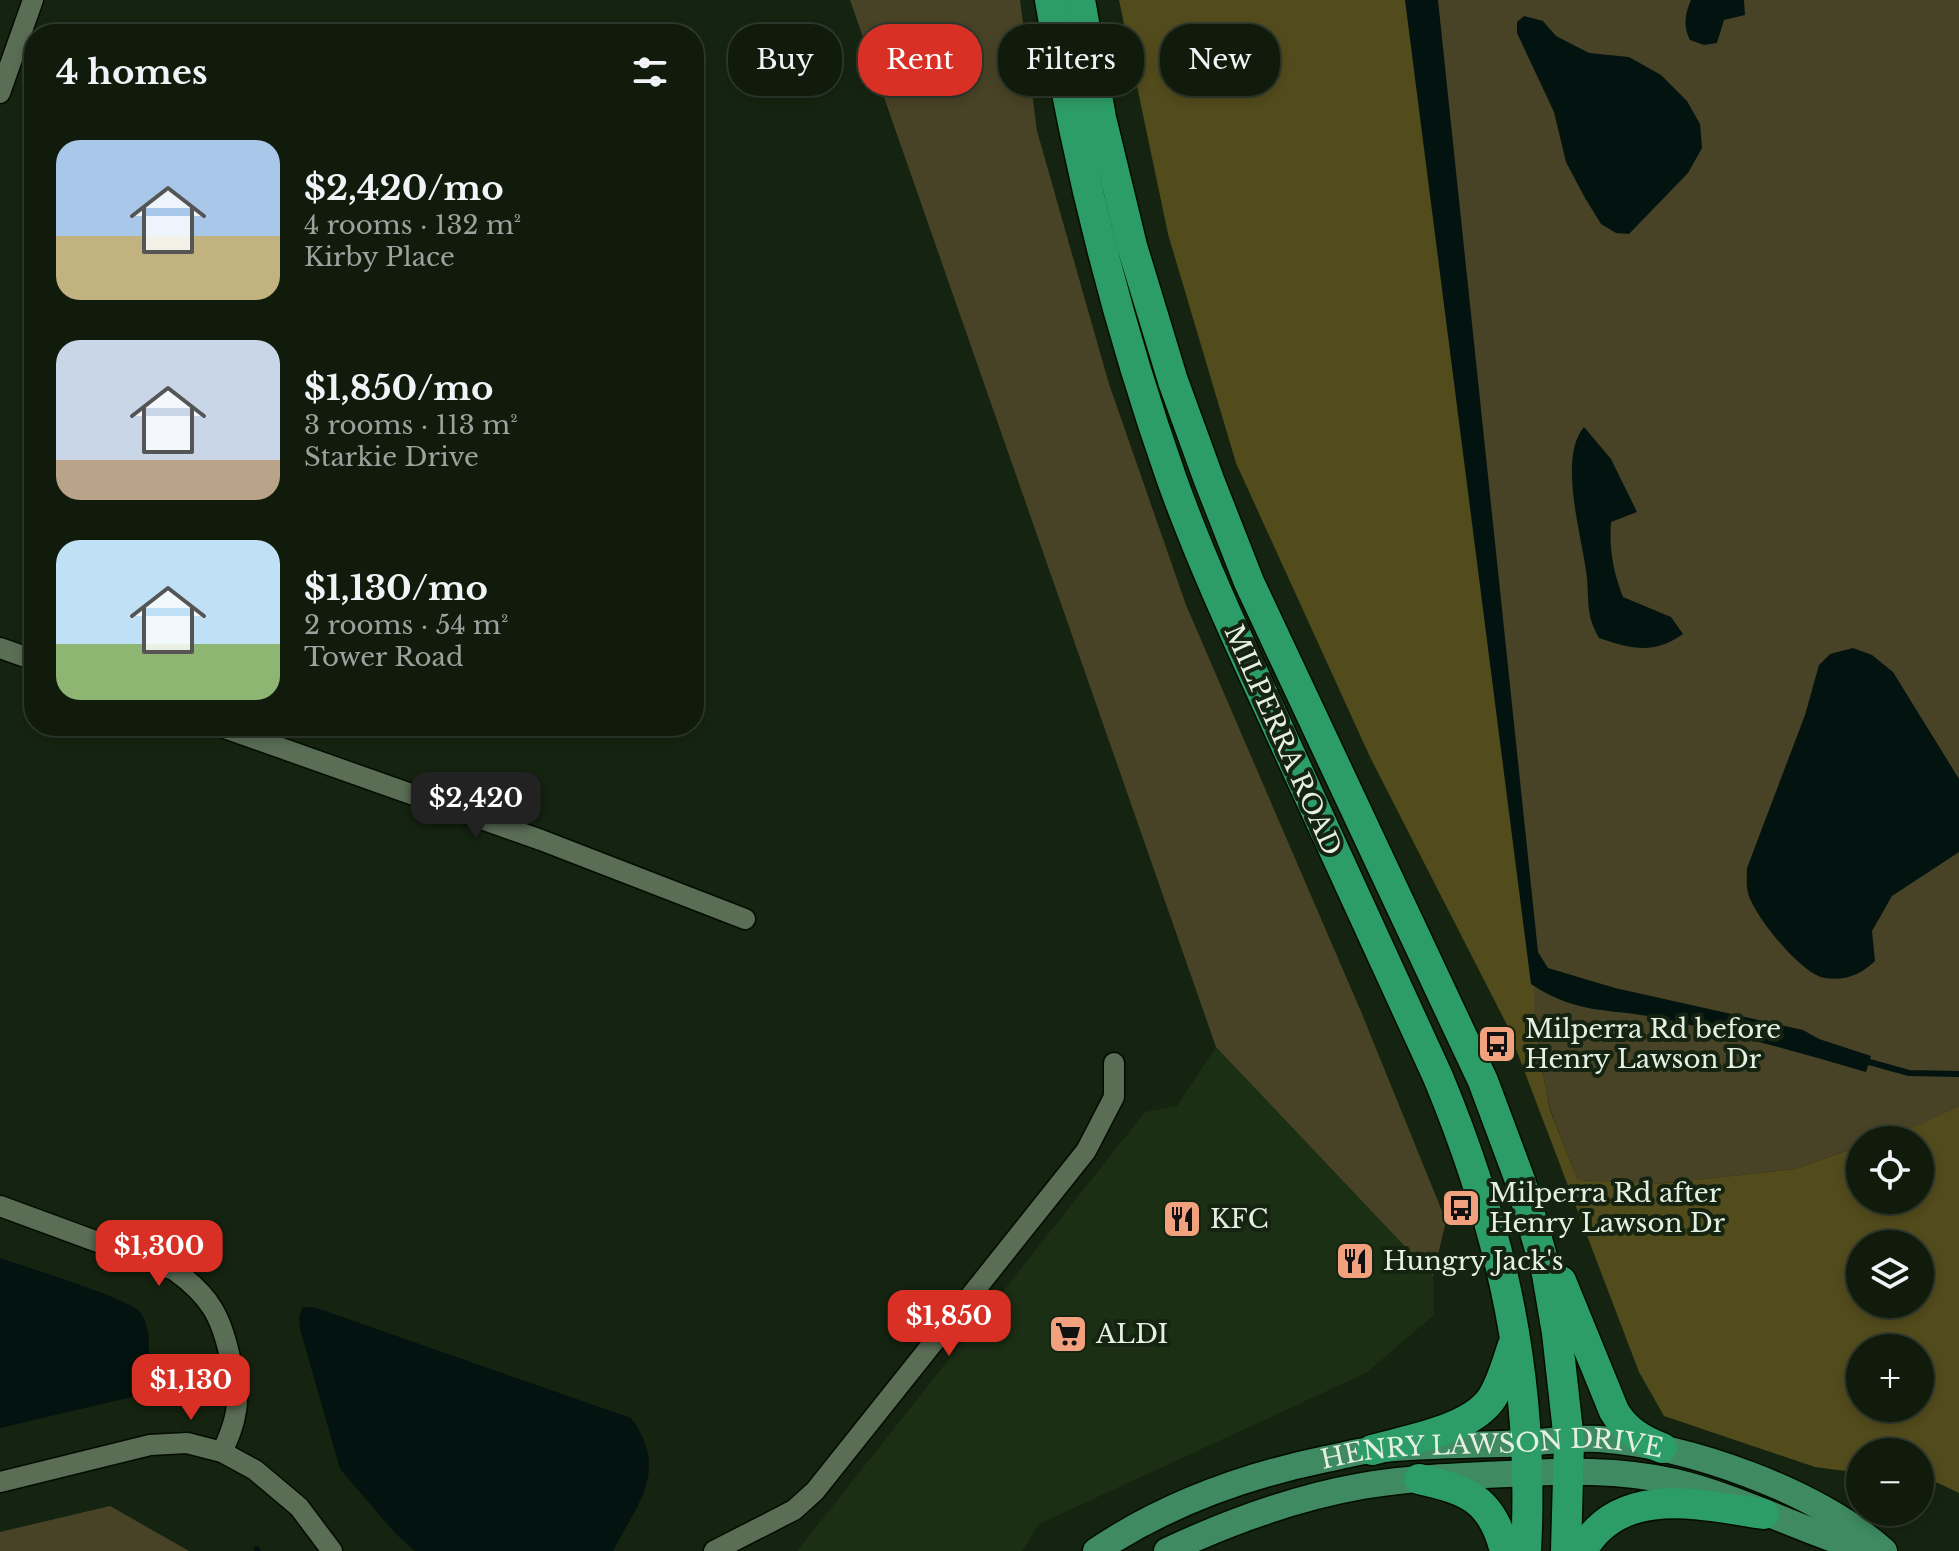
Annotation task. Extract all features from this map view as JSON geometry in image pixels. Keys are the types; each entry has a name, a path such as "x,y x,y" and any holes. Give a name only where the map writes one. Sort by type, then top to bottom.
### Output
{"highway":[{"name":"MILPERRA ROAD","path":"1050,0 1064,85 1093,217 1126,339 1172,480 1216,591 1455,1116 1471,1159 1497,1245 1515,1339 1528,1458 1526,1551"},
{"name":"MILPERRA ROAD","path":"1080,0 1101,118 1132,246 1173,381 1209,480 1254,595 1483,1081 1521,1183 1547,1274 1557,1333 1569,1441 1566,1551"},
{"path":"1521,1183 1614,1411 1627,1429 1662,1448"},
{"path":"1372,1450 1447,1428 1475,1414 1498,1386 1515,1339"},
{"path":"1419,1479 1455,1488 1481,1502 1498,1524 1505,1551"},
{"path":"1582,1551 1598,1528 1612,1517 1636,1507 1682,1503 1764,1514"}],"main road":[{"name":"HENRY LAWSON DRIVE","path":"1167,1551 1211,1530 1278,1506 1360,1486 1419,1479 1528,1458 1569,1441 1597,1439 1662,1448 1792,1493 1858,1528 1884,1551"},
{"name":"HENRY LAWSON DRIVE","path":"1096,1551 1154,1516 1232,1484 1265,1473 1372,1450 1528,1458 1569,1471 1640,1475 1677,1482 1712,1492 1825,1538 1869,1551"}],"street":[{"path":"24,24 33,0"},
{"path":"0,93 24,25"},
{"path":"0,648 24,656"},
{"path":"247,736 541,840 745,919"},
{"path":"714,1551 794,1510 815,1491 1086,1151 1114,1097 1114,1063"},
{"path":"0,1206 174,1270 205,1296 224,1331 237,1390 234,1422 222,1452"},
{"path":"0,1482 160,1444 187,1443 222,1452 280,1488 299,1507 332,1551"}],"shaded area":[{"path":"850,0 1020,0 1023,24 998,24 998,96 1032,96 1037,131 1109,384 1186,605 1362,1014 1446,1221 1433,1276 1216,1047 884,96 982,96 982,24 858,24"},
{"path":"1119,0 1429,0 1534,975 1534,1026 1550,1110 1578,1180 1657,1184 1795,1169 1846,1151 1846,1214 1934,1214 1934,1126 1916,1126 1959,1106 1959,1493 1934,1483 1934,1438 1846,1438 1846,1471 1815,1467 1664,1416 1639,1372 1506,1023 1370,757 1236,463 1168,234 1139,96 1144,96 1144,24 1124,24"},
{"path":"1405,0 1438,0 1538,952 1548,968 1615,988 1803,1030 1819,1039 1871,1056 1866,1072 1685,1024 1579,1006 1531,984"},
{"path":"1429,0 1959,0 1959,1106 1916,1126 1846,1126 1846,1151 1795,1169 1657,1184 1578,1180 1550,1109 1534,1026 1534,975"},
{"path":"1691,0 1744,0 1745,15 1724,20 1717,43 1704,45 1690,40 1686,30"},
{"path":"1524,16 1543,21 1556,36 1589,53 1629,57 1661,75 1687,101 1700,124 1702,148 1688,173 1629,234 1616,233 1601,224 1566,162 1554,112 1517,33 1517,22"},
{"path":"1584,427 1611,459 1637,512 1611,522 1612,560 1623,597 1671,617 1683,634 1662,645 1642,648 1611,642 1599,638 1592,622 1572,479 1576,441"},
{"path":"1853,648 1872,655 1893,672 1959,779 1959,852 1892,896 1872,931 1875,961 1853,976 1833,979 1804,967 1769,929 1748,893 1747,868 1805,715 1819,665 1830,654"},
{"path":"1216,1047 1433,1276 1434,1315 1366,1373 1039,1524 1022,1551 797,1551 1145,1112 1177,1106"},
{"path":"0,1258 97,1291 140,1312 148,1332 149,1361 147,1378 138,1393 132,1397 0,1428"},
{"path":"303,1307 314,1307 631,1418 648,1454 649,1470 640,1501 613,1551 415,1551 395,1533 340,1469 300,1329 299,1316"},
{"path":"110,1506 189,1551 0,1551 0,1532"}],"waterway":[{"path":"1862,1060 1909,1073 1959,1074"}],"place":[{"name":"Milperra Rd before Henry Lawson Dr","path":"1497,1044"},
{"name":"Milperra Rd after Henry Lawson Dr","path":"1461,1208"},
{"name":"KFC","path":"1182,1219"},
{"name":"Hungry Jack's","path":"1355,1261"},
{"name":"ALDI","path":"1068,1334"}]}
